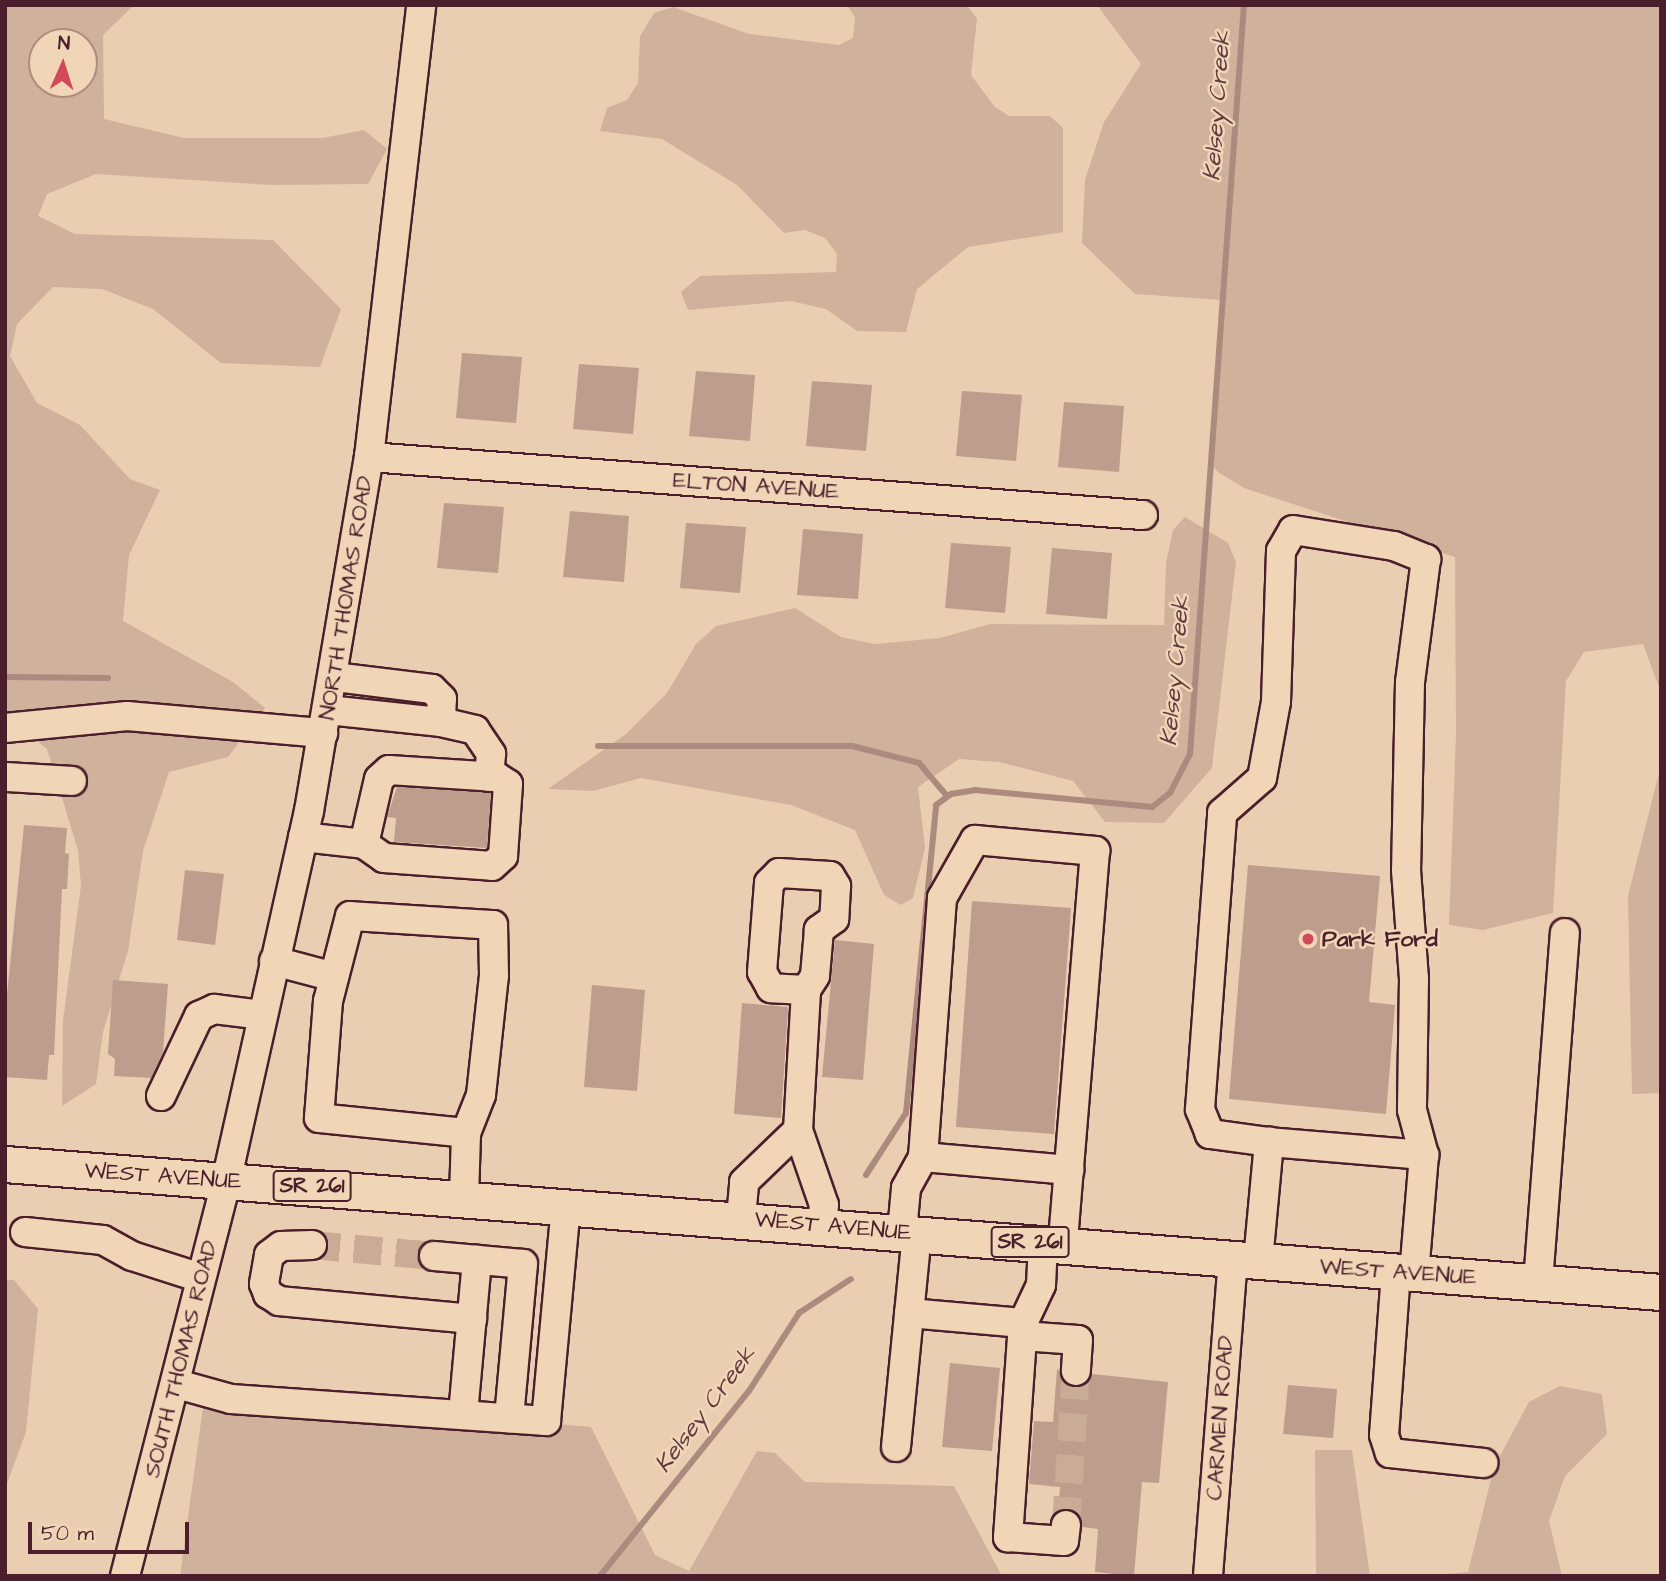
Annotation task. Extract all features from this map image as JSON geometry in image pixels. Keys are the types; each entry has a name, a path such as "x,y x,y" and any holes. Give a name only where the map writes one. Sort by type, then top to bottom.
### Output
{"main road":[{"name":"WEST AVENUE","path":"5,1164 1661,1292"}],"street":[{"name":"NORTH THOMAS ROAD","path":"226,1182 303,837 334,677 369,457 421,5"},
{"name":"ELTON AVENUE","path":"369,457 1143,515"},
{"path":"1424,1155 1269,1142 1210,1134 1200,1109 1222,813 1262,778 1276,702 1281,551 1293,530 1394,546 1426,559 1410,682 1406,870 1414,979 1412,1110 1424,1155 1405,1273 1384,1435 1390,1453 1483,1463"},
{"path":"334,677 432,689 442,699 440,722"},
{"path":"5,728 127,716 326,722 440,722 475,730 491,754 489,777"},
{"path":"303,837 364,845 384,858 492,866 503,856 508,784 489,777 389,770 379,779 364,845"},
{"path":"5,777 72,781"},
{"path":"896,1447 909,1313 910,1233 906,1188 923,1157 942,898 975,840 1095,850 1069,1170 1041,1285 1022,1330 1008,1537 1064,1541 1066,1525"},
{"path":"464,1198 466,1133 481,1095 494,975 493,925 350,916 334,976 319,1118 466,1133"},
{"path":"1538,1283 1564,933"},
{"path":"274,961 334,976"},
{"path":"806,990 798,1130 824,1205 822,1226"},
{"path":"161,1096 199,1016 214,1009 262,1015"},
{"path":"741,1219 744,1182 798,1130"},
{"name":"CARMEN ROAD","path":"1208,1576 1245,1260 1269,1142"},
{"path":"923,1157 1069,1170"},
{"name":"SOUTH THOMAS ROAD","path":"125,1576 177,1384 226,1182"},
{"path":"177,1384 231,1399 463,1413 546,1421 566,1206"},
{"path":"25,1232 103,1240 132,1256 201,1278"},
{"path":"312,1245 281,1246 269,1255 264,1284 268,1294 279,1301 471,1319"},
{"path":"435,1256 523,1264 509,1418"},
{"path":"463,1413 477,1260"},
{"path":"909,1313 1078,1340 1076,1371"}],"shaded area":[{"path":"5,5 134,5 103,35 104,119 184,138 322,138 364,130 387,149 368,184 272,185 96,174 47,194 38,216 75,234 273,240 341,309 320,367 221,363 153,309 102,289 53,287 17,324 10,356 37,403 80,425 130,479 160,490 129,555 123,621 233,682 265,708 228,757 169,772 143,851 128,951 103,1032 96,1084 62,1106 63,1021 81,885 78,850 47,749 5,715"},
{"path":"847,5 967,5 977,19 971,75 994,106 1009,116 1050,116 1063,128 1063,232 968,247 917,289 906,332 857,331 826,309 791,301 688,310 681,292 700,276 836,272 837,254 825,238 805,230 784,233 737,185 662,139 600,131 607,108 627,100 638,83 640,36 654,13 673,7 749,34 839,45 853,38 855,17"},
{"path":"1097,5 1661,5 1661,693 1643,644 1584,652 1566,681 1553,913 1483,930 1449,925 1456,735 1455,557 1244,488 1218,472 1210,463 1222,300 1135,294 1082,243 1085,180 1104,122 1141,64"},
{"path":"1185,517 1228,543 1236,562 1212,768 1164,823 1105,822 1073,781 999,762 959,759 918,787 925,848 913,898 901,905 884,895 855,830 791,805 641,778 593,791 548,789 626,734 667,693 696,644 716,626 795,608 841,637 875,644 940,638 990,624 1164,625 1166,563 1173,530"},
{"path":"1661,765 1661,1093 1632,1094 1628,896"},
{"path":"5,1280 14,1280 38,1309 26,1432 5,1489"},
{"path":"1560,1386 1602,1394 1607,1434 1565,1476 1549,1521 1562,1576 1425,1576 1468,1572 1494,1467 1529,1402"},
{"path":"205,1392 591,1427 655,1555 689,1571 757,1451 775,1453 805,1482 954,1486 1002,1576 180,1576"},
{"path":"1315,1450 1352,1450 1370,1576 1316,1576"}],"building":[{"path":"462,353 522,357 516,423 456,418"},
{"path":"579,364 639,368 633,434 573,429"},
{"path":"696,371 755,375 750,441 689,436"},
{"path":"812,381 872,385 866,451 806,446"},
{"path":"962,391 1022,395 1016,461 956,456"},
{"path":"1064,402 1124,406 1119,472 1058,467"},
{"path":"444,503 504,507 498,573 437,568"},
{"path":"570,511 629,516 624,582 563,577"},
{"path":"686,523 746,527 740,593 680,588"},
{"path":"803,529 863,534 858,599 797,595"},
{"path":"951,543 1011,547 1005,613 945,608"},
{"path":"1052,548 1112,553 1107,619 1046,614"},
{"path":"397,787 491,793 487,848 394,842 396,818 387,817"},
{"path":"24,825 67,828 67,889 62,889 54,1055 49,1055 47,1080 5,1077 5,1014"},
{"name":"Park Ford","path":"1248,865 1380,876 1369,1002 1395,1005 1386,1114 1229,1099"},
{"path":"185,870 224,874 215,945 177,940"},
{"path":"972,901 1071,908 1054,1134 956,1127"},
{"path":"835,940 874,944 863,1080 822,1077"},
{"path":"113,980 168,984 163,1052 151,1078 114,1076 115,1059 108,1054"},
{"path":"592,985 645,990 637,1091 584,1087"},
{"path":"742,1003 788,1007 781,1118 734,1114"},
{"path":"950,1363 1000,1368 992,1451 942,1447"},
{"path":"1057,1369 1074,1387 1084,1386 1092,1374 1168,1382 1159,1483 1142,1482 1134,1576 1095,1572 1098,1529 1082,1527 1075,1511 1058,1511 1060,1487 1029,1484 1034,1421 1053,1422"},
{"path":"1288,1385 1337,1389 1333,1438 1283,1434"}],"waterway":[{"name":"Kelsey Creek","path":"866,1175 906,1113 936,805 951,794 975,790 1152,807 1170,793 1190,754 1244,5"},
{"path":"5,677 108,678"},
{"path":"598,746 852,746 919,763 947,796"},
{"name":"Kelsey Creek","path":"600,1576 749,1391 799,1313 851,1279"}],"tunnel":[{"path":"312,1245 434,1256"},
{"path":"1066,1525 1076,1371"}],"place":[{"name":"Park Ford","path":"1308,939"}]}
